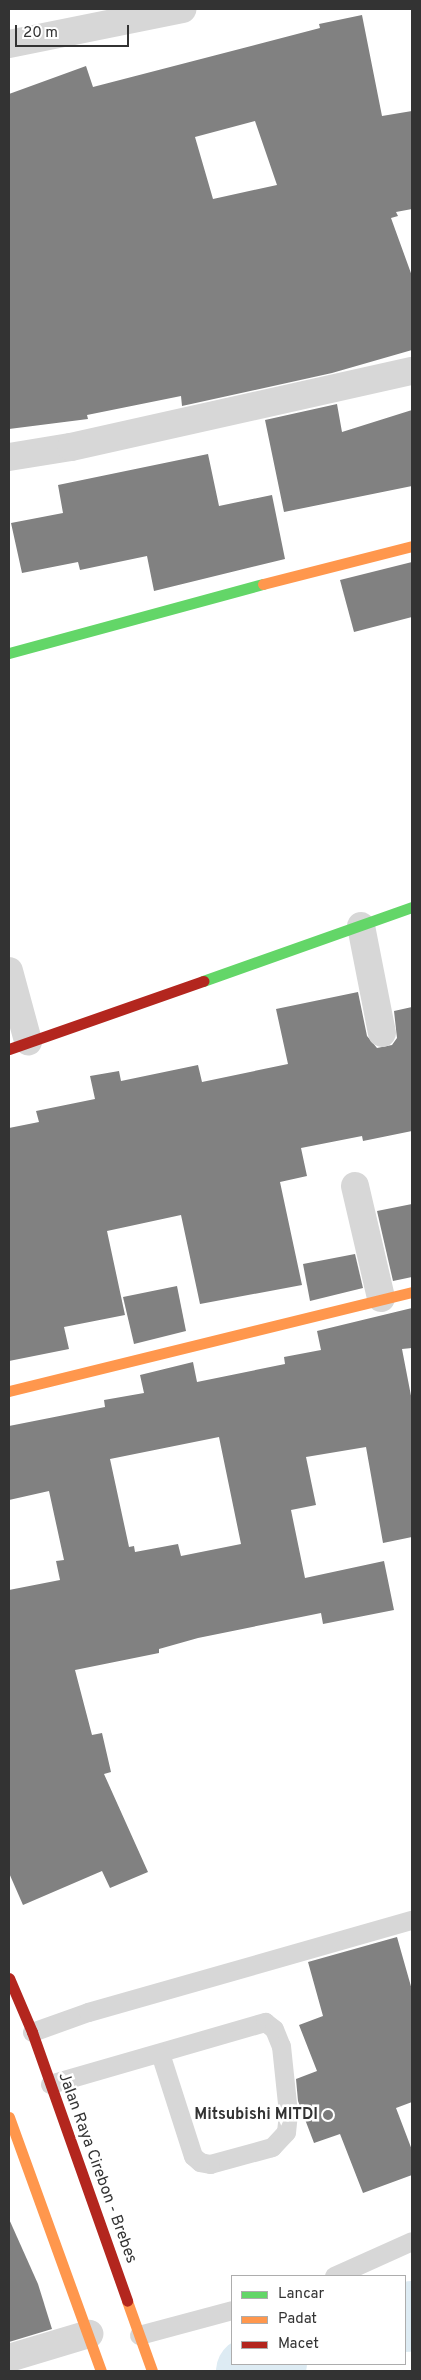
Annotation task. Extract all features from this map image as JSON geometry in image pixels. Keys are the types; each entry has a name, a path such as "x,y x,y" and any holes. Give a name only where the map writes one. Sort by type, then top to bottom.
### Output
{"main road":[{"path":"9,653 103,625 412,546"},
{"path":"19,1044 412,907"},
{"path":"9,1391 381,1298 412,1292"},
{"name":"Jalan Raya Cirebon - Brebes","path":"9,1978 32,2032 152,2371"},
{"path":"9,2117 101,2371"}],"street":[{"path":"9,44 183,9"},
{"path":"9,456 71,447 412,371"},
{"path":"361,926 382,1033"},
{"path":"9,971 19,1044"},
{"path":"355,1186 381,1298"},
{"path":"9,2358 91,2339"}],"lane":[{"path":"32,2032 88,2012 412,1920"},
{"path":"50,2084 265,2022 274,2029 281,2046 288,2113 286,2132 272,2146 210,2164 200,2162 192,2156 160,2053"},
{"path":"336,2275 412,2241"},
{"path":"139,2336 231,2310"}],"building":[{"path":"362,15 382,116 412,111 412,209 396,212 398,216 391,218 412,276 412,350 332,373 182,406 181,396 87,415 88,419 9,429 9,94 86,66 93,87 320,28 319,24","holes":["255,121 277,185 213,199 195,137"]},
{"path":"337,404 342,432 412,410 412,486 284,512 265,420"},
{"path":"208,454 219,506 272,495 285,559 154,591 147,556 80,570 78,562 22,573 11,523 63,513 58,485"},
{"path":"412,562 412,617 354,632 340,580"},
{"path":"358,992 367,1036 377,1048 392,1045 397,1038 394,1011 412,1007 412,1131 363,1141 362,1136 301,1148 307,1176 280,1182 302,1285 200,1304 181,1215 107,1231 125,1315 64,1327 69,1349 9,1361 9,1128 39,1122 36,1111 95,1099 90,1076 119,1071 121,1081 198,1065 202,1082 288,1064 276,1009"},
{"path":"412,1204 412,1277 393,1281 377,1211"},
{"path":"355,1254 363,1288 310,1301 303,1264"},
{"path":"177,1286 186,1331 134,1344 123,1297"},
{"path":"412,1308 412,1348 402,1349 412,1401 412,1537 383,1543 366,1447 306,1457 316,1505 291,1510 305,1578 384,1561 394,1610 323,1624 321,1613 198,1638 159,1649 159,1653 75,1670 92,1735 102,1733 111,1772 104,1774 148,1872 110,1888 102,1871 23,1905 9,1873 9,1590 60,1580 56,1561 64,1560 49,1491 9,1500 9,1426 105,1407 104,1400 144,1393 140,1375 193,1362 197,1382 285,1364 284,1357 321,1350 317,1331","holes":["219,1437 241,1544 181,1556 178,1544 135,1552 134,1546 129,1547 110,1459"]},
{"path":"397,1937 412,1990 412,2102 396,2108 412,2150 412,2175 363,2193 340,2134 314,2143 298,2101 296,2079 317,2071 299,2025 323,2016 308,1962"},
{"path":"9,2219 38,2284 52,2329 9,2342"}],"waterway":[{"path":"406,2317 412,2315"},
{"path":"250,2371 269,2365"}],"traffic: fast":[{"path":"9,653 263,584"},
{"path":"203,981 412,907"}],"traffic: slow":[{"path":"263,584 412,546"},
{"path":"9,1391 412,1292"},
{"path":"9,2117 101,2371"},
{"path":"127,2301 152,2371"}],"traffic: jam":[{"path":"9,1049 203,981"},
{"path":"9,1978 32,2032 127,2301"}],"place":[{"name":"Mitsubishi MITDI","path":"328,2115"}]}
